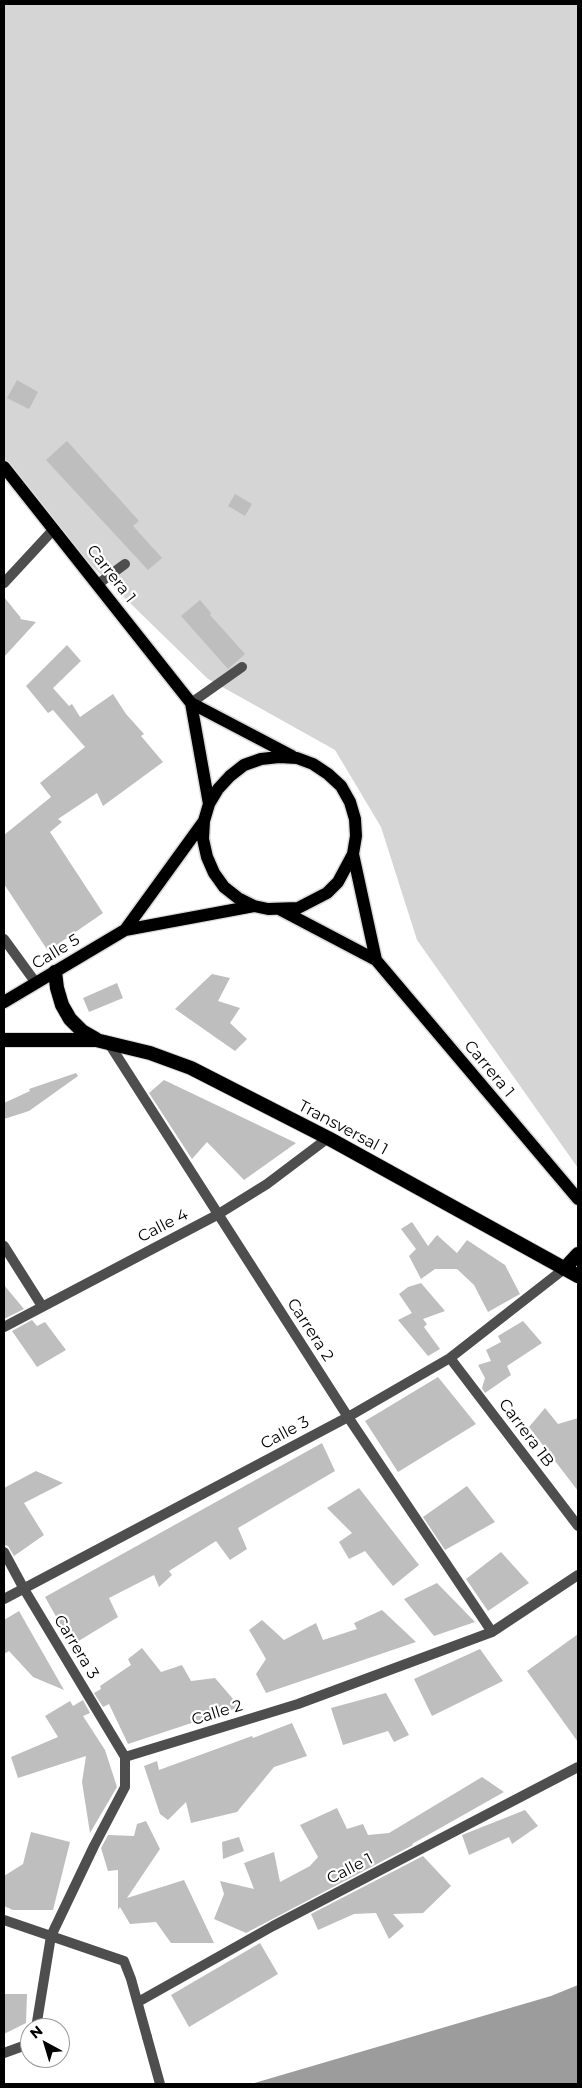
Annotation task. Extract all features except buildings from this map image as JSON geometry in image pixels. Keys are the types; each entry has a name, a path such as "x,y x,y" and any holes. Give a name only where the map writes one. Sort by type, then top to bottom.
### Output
{"highway":[{"name":"Transversal 1","path":"55,972 56,988 62,1004 70,1019 82,1031 102,1041 150,1053 191,1068 328,1138 578,1276"},
{"name":"Transversal 1","path":"4,1040 102,1041"},
{"path":"564,1269 578,1254"}],"main road":[{"name":"Carrera 1","path":"4,467 191,703 297,758"},
{"name":"Carrera 1","path":"191,703 209,804"},
{"path":"297,758 313,764 341,786 350,802 355,819 356,836 353,854 338,882 327,894 298,908 281,910 254,906 231,892 214,873 205,848 204,821 209,804 224,782 244,766 261,759 297,758"},
{"name":"Calle 5","path":"125,930 204,821"},
{"name":"Carrera 1","path":"353,854 376,960"},
{"name":"Calle 5","path":"4,1002 125,930 254,906"},
{"name":"Carrera 1","path":"281,910 376,960 578,1199"}],"street":[{"path":"4,583 54,529"},
{"path":"98,584 125,564"},
{"path":"191,703 242,666"},
{"path":"4,939 36,983"},
{"name":"Carrera 2","path":"102,1041 492,1632"},
{"name":"Calle 4","path":"4,1327 217,1215 267,1184 328,1138"},
{"path":"4,1246 42,1306"},
{"name":"Calle 3","path":"4,1600 348,1416 450,1358 564,1269"},
{"name":"Carrera 1B","path":"450,1358 578,1526"},
{"name":"Carrera 3","path":"4,1552 24,1589 125,1757"},
{"name":"Calle 2","path":"125,1757 298,1704 492,1632 578,1575"},
{"path":"38,2018 51,1936 94,1846 125,1787 125,1757"},
{"name":"Calle 1","path":"138,2002 273,1926 578,1767"},
{"path":"4,1920 122,1960 127,1967 138,2002 160,2084"},
{"path":"4,2053 20,2046"}],"shaded area":[{"path":"4,4 578,4 578,1168 417,940 381,827 335,750 208,679 54,529 4,467"},
{"path":"578,1985 578,2084 251,2084 551,1996"}]}
